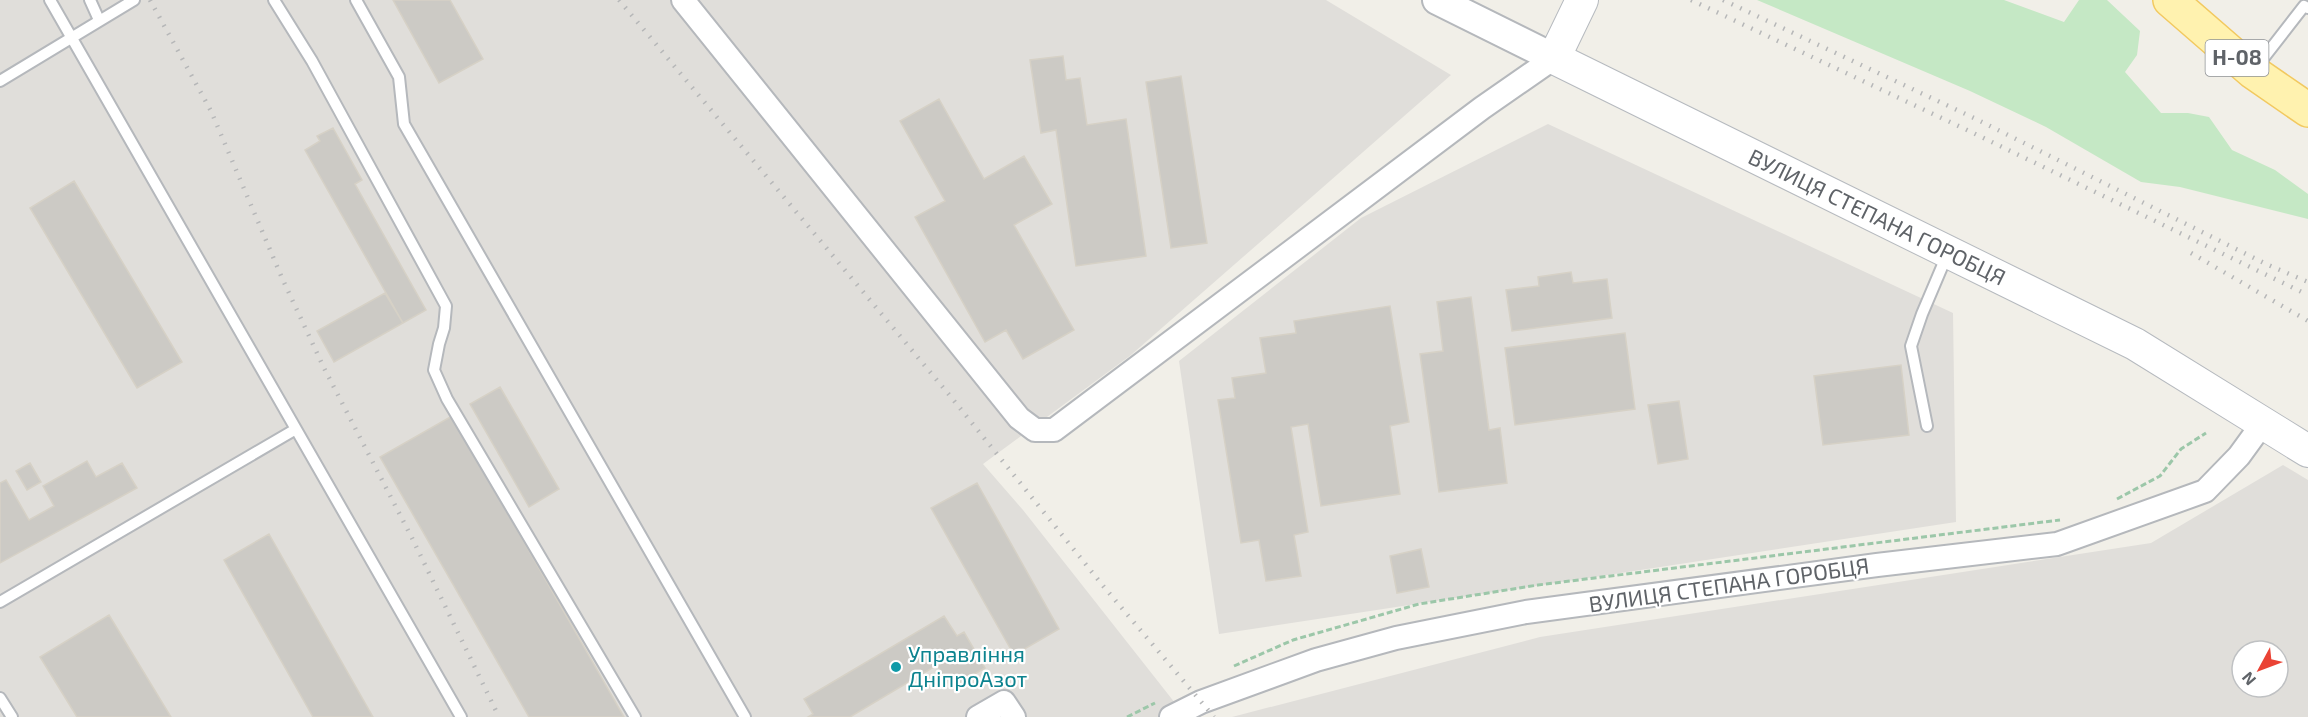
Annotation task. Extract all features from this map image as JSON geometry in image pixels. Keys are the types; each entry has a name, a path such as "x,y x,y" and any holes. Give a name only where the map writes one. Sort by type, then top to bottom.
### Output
{"main road":[{"path":"1554,58 1582,0"},
{"name":"Н-08","path":"2170,0 2253,72 2308,110"},
{"name":"ВУЛИЦЯ СТЕПАНА ГОРОБЦЯ","path":"1554,58 2135,344 2308,452"}],"street":[{"path":"683,0 1019,418 1035,430 1054,430 1482,108 1554,58"},
{"name":"ВУЛИЦЯ СТЕПАНА ГОРОБЦЯ","path":"1437,0 1554,58"},
{"name":"ВУЛИЦЯ СТЕПАНА ГОРОБЦЯ","path":"1171,717 1201,702 1316,660 1396,638 1526,612 1877,565 2057,544 2205,491 2239,456 2263,423"},
{"path":"978,717 1004,702 1014,717"}],"lane":[{"path":"50,0 461,717"},
{"path":"90,0 99,20"},
{"path":"0,81 134,0"},
{"path":"274,0 312,61 446,306 444,328 434,370 447,399 635,717"},
{"path":"356,0 399,77 404,124 744,717"},
{"path":"2253,72 2304,6 2308,9"},
{"path":"1927,426 1911,346 1948,252"},
{"path":"0,602 296,429"},
{"path":"0,698 12,717"}],"path":[{"path":"2181,449 2206,433"}],"shaded area":[{"path":"0,0 1326,0 1451,75 1131,355 983,464 1023,510 1186,717 0,717"},
{"path":"1548,124 1953,313 1956,522 1219,634 1179,361 1361,218"},
{"path":"2283,465 2308,480 2308,717 1232,717 1540,637 2151,543"}],"green space":[{"path":"1757,0 2004,0 2064,22 2079,0 2107,0 2140,31 2137,55 2125,72 2161,113 2188,113 2209,117 2232,150 2275,170 2308,194 2308,219 2180,187 2141,182 2046,127 1970,91"}],"building":[{"path":"393,0 450,0 483,59 439,83"},
{"path":"1063,56 1066,80 1080,78 1087,125 1126,119 1146,256 1076,266 1056,130 1041,133 1030,60"},
{"path":"1181,76 1207,243 1171,248 1146,82"},
{"path":"939,99 984,179 1024,156 1052,204 1014,225 1074,330 1023,359 1006,330 985,342 915,217 945,201 900,121"},
{"path":"333,128 362,180 355,184 426,310 403,323 305,150 320,141 317,136"},
{"path":"74,181 182,362 137,388 30,208"},
{"path":"1571,272 1573,283 1607,279 1612,318 1512,331 1506,290 1539,286 1538,277"},
{"path":"385,293 403,323 334,362 317,331"},
{"path":"1471,297 1489,430 1500,428 1507,483 1439,492 1420,354 1443,351 1437,302"},
{"path":"1390,306 1409,422 1390,426 1400,494 1321,506 1308,424 1291,427 1308,532 1294,535 1301,576 1266,581 1259,540 1241,543 1218,400 1235,398 1232,378 1266,373 1260,338 1296,333 1294,321"},
{"path":"1625,333 1635,409 1515,425 1505,348"},
{"path":"1901,365 1909,435 1823,445 1814,376"},
{"path":"500,387 559,489 529,507 470,404"},
{"path":"1679,401 1688,459 1658,464 1648,405"},
{"path":"452,416 624,717 529,717 380,457"},
{"path":"87,461 96,477 122,463 137,488 0,563 0,483 6,480 29,520 54,506 43,486"},
{"path":"30,463 41,482 27,490 16,471"},
{"path":"977,483 1059,629 1014,655 931,508"},
{"path":"269,534 373,717 313,717 224,560"},
{"path":"1421,549 1429,587 1397,593 1390,556"},
{"path":"109,615 171,717 77,717 40,657"},
{"name":"Управління ДніпроАзот","path":"944,616 957,636 964,632 985,668 951,688 937,665 850,717 808,717 813,714 804,699"}],"railway":[{"path":"150,0 211,111 282,278 324,368 412,538 499,717"},
{"path":"619,0 951,397 1104,587 1214,717"},
{"path":"1691,0 2308,295"},
{"path":"1723,0 1974,118 2266,264 2308,282"},
{"path":"2191,253 2308,321"}],"place":[{"name":"Управління ДніпроАзот","path":"896,667"}]}
